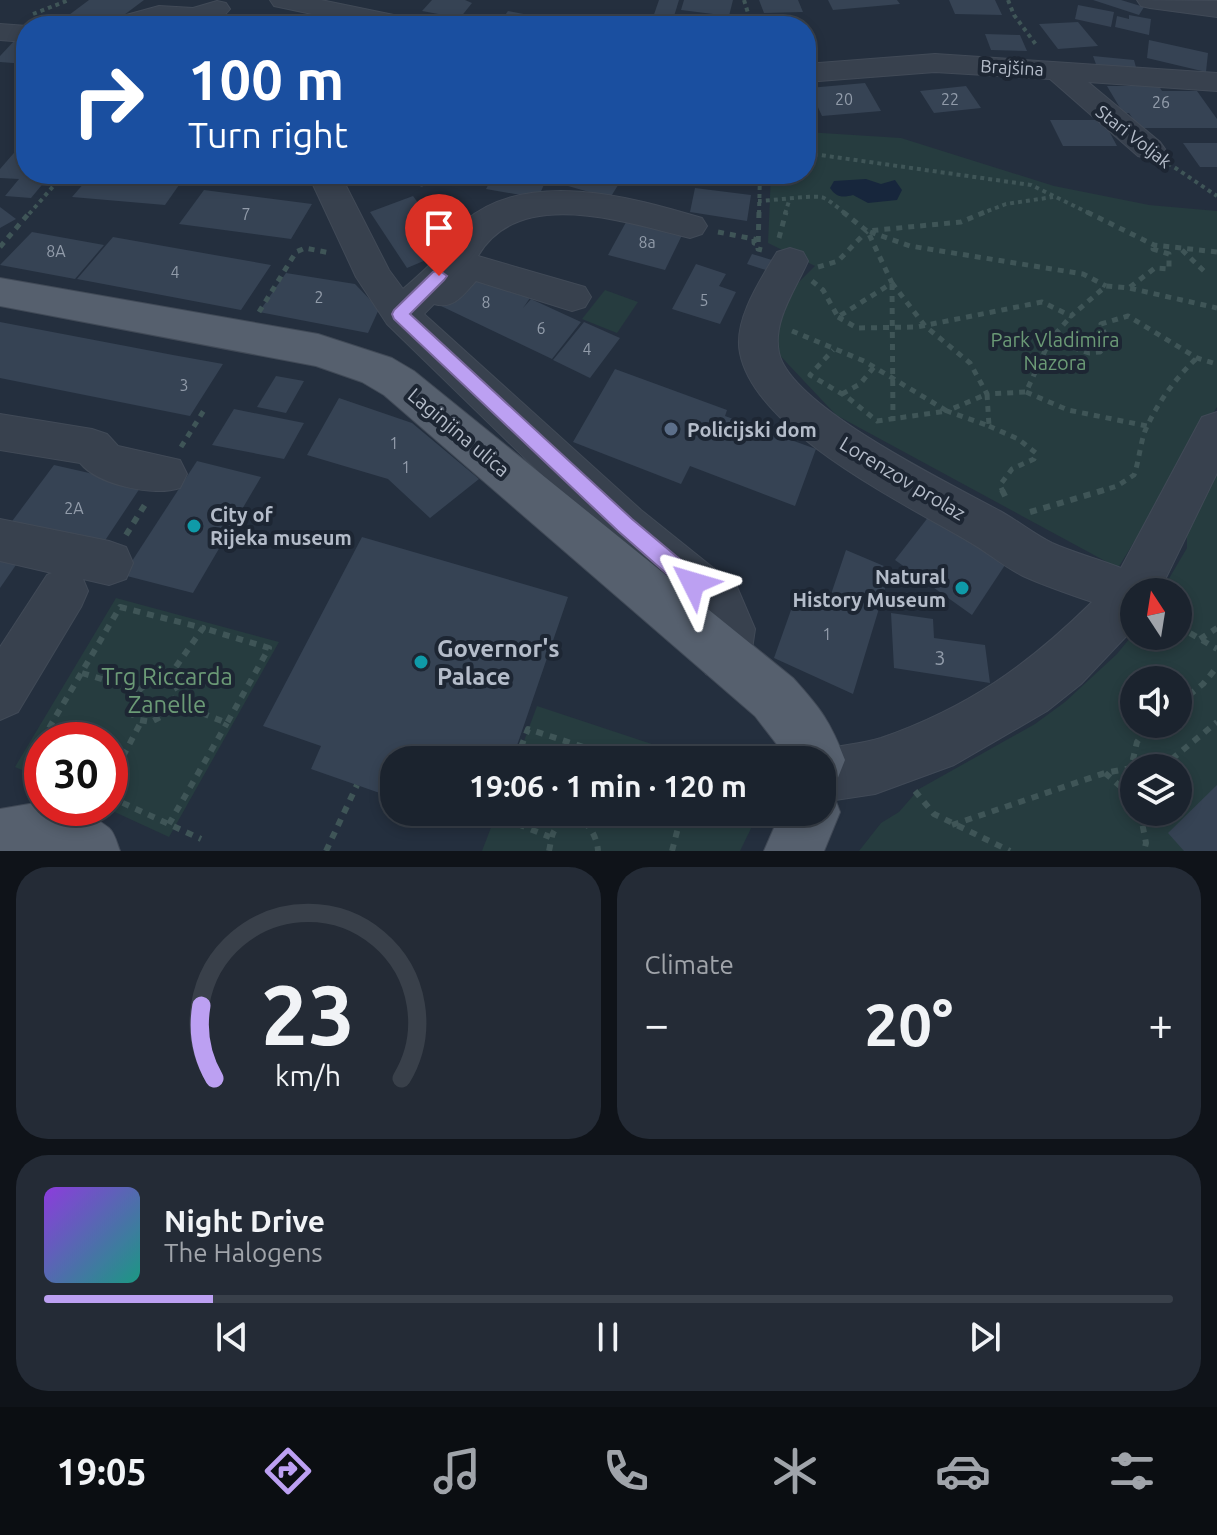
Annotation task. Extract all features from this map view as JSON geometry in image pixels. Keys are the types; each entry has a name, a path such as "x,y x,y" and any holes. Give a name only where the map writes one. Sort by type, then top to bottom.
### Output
{"main road":[{"name":"Laginjina ulica","path":"0,292 318,350 377,370 419,398 774,697 806,734 811,746"},
{"path":"794,851 805,826"},
{"path":"0,839 23,833 51,833 69,838 90,851"}],"street":[{"path":"300,1 365,16"},
{"path":"1163,2 1217,9"},
{"path":"1163,2 1186,18 1217,32"},
{"path":"152,16 195,16 216,12"},
{"name":"Brajšina","path":"816,72 935,63 1048,60 1217,82"},
{"name":"Stari Voljak","path":"1048,60 1149,149"},
{"path":"329,184 374,277 408,306 625,525 720,604 732,629 724,656"},
{"path":"408,306 461,254 476,230 551,188 608,209 690,226"},
{"name":"Lorenzov prolaz","path":"782,261 758,331 760,358 768,375 784,394 859,456 1001,523 1042,561 1120,590"},
{"path":"408,306 439,297 469,266 572,297"},
{"path":"1141,578 1217,430"},
{"path":"0,432 92,447 105,462 165,474"},
{"path":"0,540 109,563"},
{"path":"0,694 64,591"},
{"path":"836,772 897,760 935,746 982,721 1029,693 1063,666 1120,608"}],"path":[{"path":"39,16 69,0"},
{"path":"1008,0 1014,15 1048,60"},
{"name":"Stari Voljak","path":"1149,149 1217,196"},
{"path":"816,154 1031,185 1154,245 1217,252"},
{"path":"0,247 55,184"},
{"path":"759,184 758,201 782,261"},
{"path":"758,201 789,201 807,195 823,197 867,231 910,246 1083,274 1106,286 1129,288 1217,308"},
{"path":"782,261 838,261 867,231 961,222 1006,204 1054,197"},
{"path":"782,261 778,232 789,201"},
{"path":"690,226 754,239 754,243 823,290 838,317 857,328 925,326 1042,302 1071,316"},
{"path":"867,231 892,283 925,326 970,363 987,394 989,428"},
{"path":"1129,288 1155,268 1169,269 1169,254 1153,249 1154,245"},
{"path":"257,315 296,252 305,248 335,254"},
{"path":"1181,249 1206,273"},
{"path":"838,317 892,283"},
{"path":"892,283 893,421"},
{"path":"1026,392 1050,340 1071,316 1106,286"},
{"path":"1050,340 1089,353 1100,352 1108,343 1101,324 1128,316 1197,358 1217,364"},
{"path":"763,317 874,367 947,411 1022,441 1036,453 1034,459 1012,469 1000,485 1001,523 1117,486 1134,475 1147,426 1171,392 1180,373 1197,358"},
{"path":"833,350 810,375 842,394 877,421 947,411 987,394 1026,392 1043,404 1060,410 1119,417 1147,426"},
{"path":"842,394 860,384 874,367"},
{"path":"53,722 120,607 269,648 169,824"},
{"path":"168,678 178,690 176,703 157,722 135,719 132,706 138,690 150,681 168,678 203,628"},
{"path":"1200,639 1217,628"},
{"path":"1192,634 1217,649"},
{"path":"1192,693 1217,667"},
{"path":"82,673 138,690"},
{"path":"176,703 227,723"},
{"path":"128,747 141,722"},
{"path":"1178,754 1217,722"},
{"path":"521,746 528,729 574,746"},
{"path":"952,825 1120,770"},
{"path":"1105,773 1114,783 1120,784"},
{"path":"326,851 357,785"},
{"path":"913,787 934,814 1010,851"},
{"path":"128,805 201,839"},
{"path":"522,826 550,837"},
{"path":"549,851 550,837 558,826"},
{"path":"592,826 598,851"},
{"path":"672,851 678,826"},
{"path":"1143,826 1146,843 1144,851"}],"green space":[{"name":"Park Vladimira Nazora","path":"816,133 901,138 1054,186 1149,205 1217,211 1217,407 1118,568 836,415 771,346 784,297 815,266 768,243 771,184 816,184"},
{"path":"605,290 638,302 617,333 582,319"},
{"path":"1217,473 1217,851 859,851 881,823 899,812 919,789 1035,724 1065,702 1120,650 1192,650 1192,578 1169,578 1187,548 1187,531"},
{"name":"Trg Riccarda Zanelle","path":"116,598 279,642 169,837 128,818 128,722 42,722"},
{"path":"537,706 658,746 522,746"},
{"name":"Trg Riccarda Zanelle","path":"24,752 24,771 15,767"},
{"path":"492,826 752,826 740,851 482,851"}],"water":[{"path":"866,179 881,184 895,180 902,190 897,200 868,203 853,195 840,196 830,188 834,181"}],"building":[{"path":"89,0 144,0 123,16 69,15"},
{"path":"432,0 465,0 472,3 462,16 422,11"},
{"path":"659,0 679,0 674,16 653,16"},
{"path":"684,0 733,0 729,16 681,10"},
{"path":"759,0 798,0 803,12 764,13"},
{"path":"828,0 897,0 900,4 833,10"},
{"path":"949,0 995,0 1002,15 955,14"},
{"path":"1093,0 1121,0 1144,7 1139,15"},
{"path":"1078,5 1114,12 1111,27 1075,19"},
{"path":"508,11 534,16 504,16"},
{"path":"1129,15 1151,19 1149,35 1115,27 1117,16 1129,19"},
{"path":"1078,22 1098,46 1058,49 1039,24"},
{"path":"985,34 1020,35 1027,51 991,50"},
{"path":"16,40 16,63 0,62 0,56"},
{"path":"1149,40 1208,53 1206,72 1147,58"},
{"path":"1093,56 1134,60 1137,71 1097,67"},
{"path":"865,83 881,111 822,116 816,103 816,87"},
{"path":"966,86 981,108 934,113 920,91"},
{"path":"1107,86 1159,86 1162,91 1197,91 1217,119 1217,128 1139,128 1129,113 1123,113"},
{"path":"1050,120 1103,120 1117,146 1063,146"},
{"path":"1183,143 1217,143 1217,167 1200,167"},
{"path":"16,151 16,179 0,178 0,169"},
{"path":"16,183 43,184 31,198 5,196"},
{"path":"83,184 180,184 165,205 72,197"},
{"path":"489,184 544,184 538,198 486,189"},
{"path":"561,184 619,184 610,198"},
{"path":"695,188 751,195 747,221 690,212"},
{"path":"204,190 312,204 291,239 179,224"},
{"path":"413,196 452,249 407,268 370,212"},
{"path":"0,207 16,219 0,228"},
{"path":"630,215 685,229 665,270 608,255"},
{"path":"32,232 104,245 75,279 0,265"},
{"path":"113,237 271,265 241,310 77,279"},
{"path":"752,254 782,263 778,274 747,264"},
{"path":"696,264 726,274 719,286 736,292 720,324 672,309"},
{"path":"473,272 530,298 523,308 531,299 581,322 552,359 441,306"},
{"path":"286,273 355,284 379,309 368,333 259,312"},
{"path":"0,322 223,364 190,416 0,378"},
{"path":"584,322 620,338 590,378 553,360"},
{"name":"Policijski dom","path":"615,369 727,410 725,416 816,449 795,506 690,466 681,484 573,442"},
{"path":"276,376 304,381 286,413 257,407"},
{"path":"339,398 412,423 479,479 430,518 388,479 307,455"},
{"path":"234,409 304,423 284,459 212,445"},
{"name":"City of Rijeka museum","path":"197,461 261,477 193,593 123,575"},
{"path":"54,465 142,485 96,554 4,532"},
{"name":"Natural History Museum","path":"933,511 1007,562 972,615 895,560"},
{"name":"Governor's Palace","path":"362,537 568,597 517,746 380,746 380,793 311,769 321,746 263,726"},
{"path":"0,547 25,552 0,588"},
{"path":"846,550 891,569 853,694 774,658 796,596 826,609"},
{"path":"891,613 933,619 934,638 985,645 990,683 894,668"},
{"path":"1217,785 1217,851 1184,851 1168,833 1175,826 1192,826 1192,809"}],"place":[{"name":"Policijski dom","path":"671,429"},
{"name":"City of Rijeka museum","path":"194,526"},
{"name":"Natural History Museum","path":"962,588"},
{"name":"Governor's Palace","path":"421,662"}],"route":[{"path":"439,276 400,314 625,525 693,583"}]}
